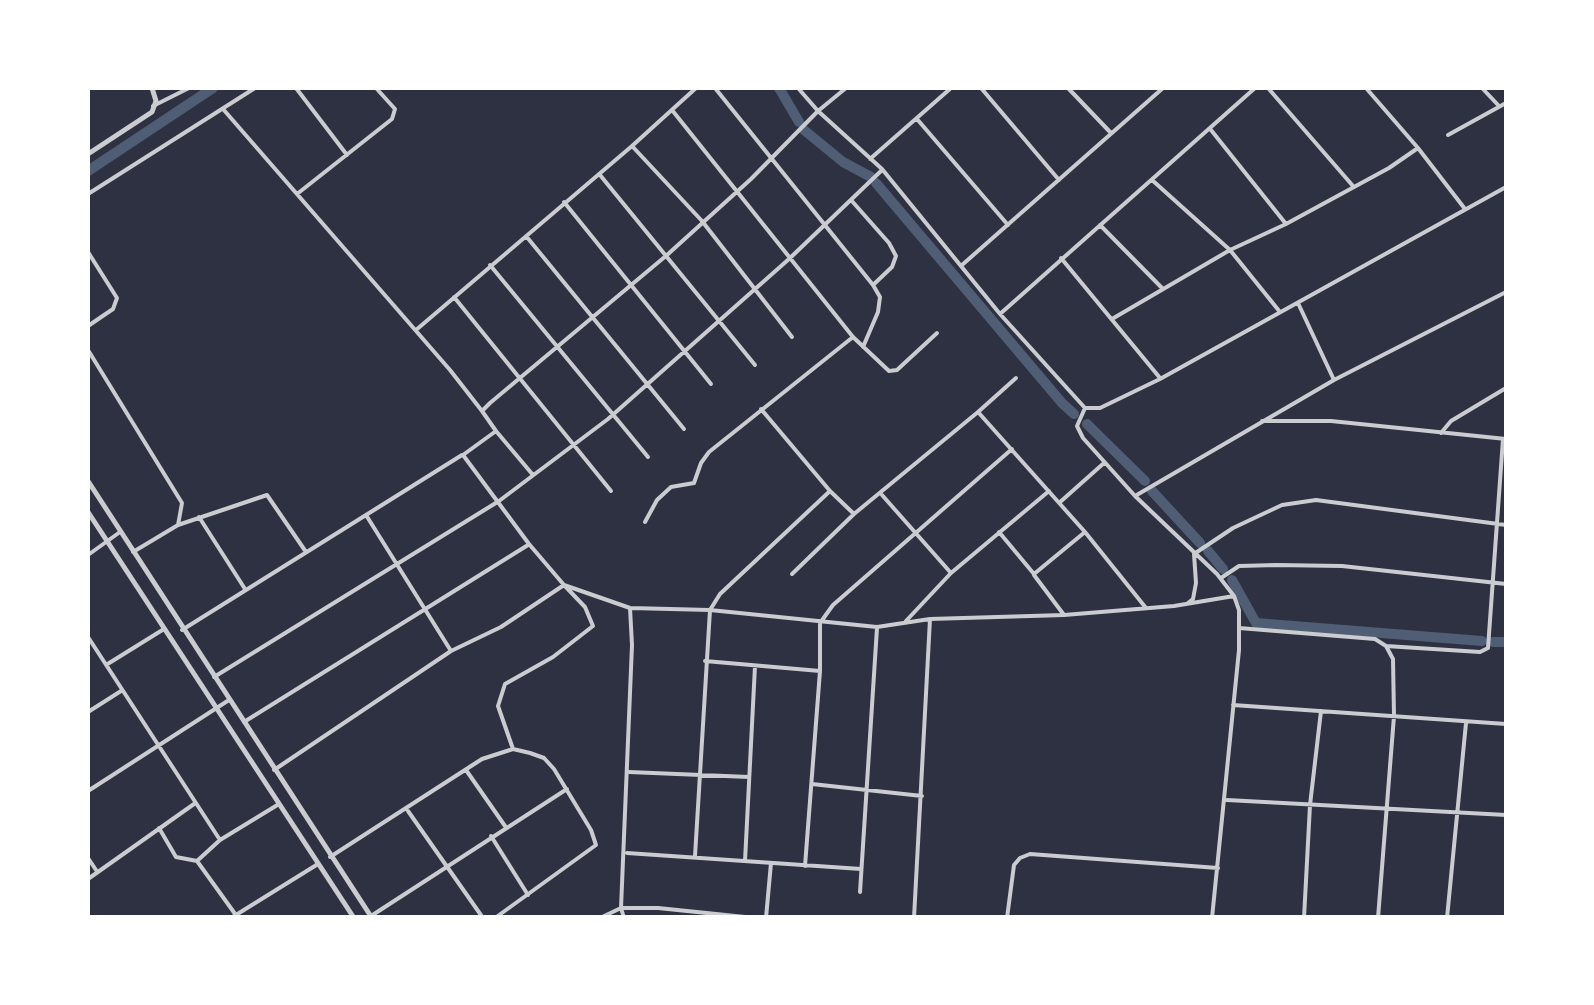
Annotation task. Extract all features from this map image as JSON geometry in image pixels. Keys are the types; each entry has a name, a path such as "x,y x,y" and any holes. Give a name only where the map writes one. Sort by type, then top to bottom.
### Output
{"street":[{"path":"88,154 148,116 156,93 152,88"},
{"path":"154,106 188,88"},
{"path":"88,194 255,88"},
{"path":"296,88 348,157"},
{"path":"296,196 348,157 394,115 394,109 376,88"},
{"path":"416,330 696,88"},
{"path":"715,88 826,223 880,297 863,348"},
{"path":"798,88 882,169 1000,314 1084,408 1100,408 1160,378 1506,187"},
{"path":"482,411 667,254 846,88"},
{"path":"870,159 951,88"},
{"path":"981,88 1059,180"},
{"path":"1068,88 1112,133"},
{"path":"962,266 1161,88"},
{"path":"1000,314 1256,88"},
{"path":"1268,88 1354,187"},
{"path":"1366,88 1465,209"},
{"path":"1482,88 1499,106"},
{"path":"1448,135 1506,103"},
{"path":"223,109 416,330 533,476"},
{"path":"672,110 853,337 889,371 897,370 937,333"},
{"path":"918,119 1008,225"},
{"path":"1210,128 1286,224"},
{"path":"632,146 702,221 792,337"},
{"path":"1112,319 1418,148"},
{"path":"214,677 499,501 533,476 613,414 789,259 882,169"},
{"path":"599,174 755,365"},
{"path":"1152,180 1230,250 1280,312"},
{"path":"851,199 889,242 896,256 892,267 873,285"},
{"path":"564,202 711,384"},
{"path":"1100,224 1163,289"},
{"path":"526,236 684,429"},
{"path":"88,252 114,290 116,302 113,309 88,326"},
{"path":"1061,258 1160,378"},
{"path":"88,268 94,264"},
{"path":"490,265 648,457"},
{"path":"1136,496 1334,380 1506,292"},
{"path":"454,297 610,491"},
{"path":"1298,303 1334,380"},
{"path":"645,522 671,487 694,483 700,463 709,452 853,337"},
{"path":"88,350 182,503 178,525"},
{"path":"792,574 854,514 1016,378"},
{"path":"1441,433 1451,421 1506,388"},
{"path":"1084,408 1079,431 1104,463 1234,596 1239,628 1212,918"},
{"path":"761,409 854,514"},
{"path":"978,412 1085,532 1146,608"},
{"path":"1239,628 1375,640 1386,646 1484,651 1488,648 1505,439 1332,421 1260,421"},
{"path":"182,630 463,455 496,430"},
{"path":"804,866 820,671 820,624 833,605 1012,448"},
{"path":"463,455 529,544 585,607 593,626 553,656 505,684 498,706 513,749"},
{"path":"1058,503 1104,463"},
{"path":"88,482 371,917 504,826 567,789"},
{"path":"906,621 951,573 1048,490"},
{"path":"695,856 710,610 720,594 830,491"},
{"path":"882,494 951,573"},
{"path":"133,552 178,525 267,495 306,552"},
{"path":"1194,554 1233,528 1282,505 1316,500 1506,524"},
{"path":"88,512 354,918"},
{"path":"366,515 451,651"},
{"path":"199,517 246,589"},
{"path":"88,555 120,532"},
{"path":"999,532 1064,616"},
{"path":"1034,574 1085,532"},
{"path":"244,722 529,544"},
{"path":"1187,604 1194,599 1196,590 1194,554"},
{"path":"1220,578 1239,566 1342,566 1506,584"},
{"path":"564,585 630,608 710,610 877,627 930,619 1064,616 1234,596"},
{"path":"274,770 451,651 501,627 564,585"},
{"path":"624,918 621,908 626,853 630,608"},
{"path":"914,918 930,619"},
{"path":"860,892 877,627"},
{"path":"106,665 164,629"},
{"path":"88,640 220,840"},
{"path":"1378,918 1394,716 1393,659 1386,646"},
{"path":"704,661 820,671"},
{"path":"745,860 756,666"},
{"path":"88,712 122,690"},
{"path":"88,791 228,700"},
{"path":"1232,705 1506,724"},
{"path":"1304,918 1310,805 1321,711"},
{"path":"1446,918 1466,722"},
{"path":"330,857 482,759 513,749 544,758 567,789 596,845 496,918"},
{"path":"466,770 504,826"},
{"path":"628,772 750,777"},
{"path":"811,784 922,796"},
{"path":"1224,800 1506,815"},
{"path":"88,879 194,804"},
{"path":"197,861 220,840 278,804"},
{"path":"407,809 483,918"},
{"path":"158,828 176,857 197,861 235,916 318,864"},
{"path":"491,836 528,895"},
{"path":"626,853 862,869"},
{"path":"1007,918 1014,865 1030,854 1218,868"},
{"path":"88,858 98,872"},
{"path":"766,918 771,863"},
{"path":"600,918 621,908 755,918"}],"waterway":[{"path":"88,171 213,88"},
{"path":"779,88 799,122"},
{"path":"804,130 843,162 871,177"},
{"path":"876,183 1074,414"},
{"path":"1087,424 1145,481"},
{"path":"1152,491 1200,543"},
{"path":"1208,551 1223,569"},
{"path":"1232,580 1256,623 1482,641"},
{"path":"1493,642 1506,642"}]}
